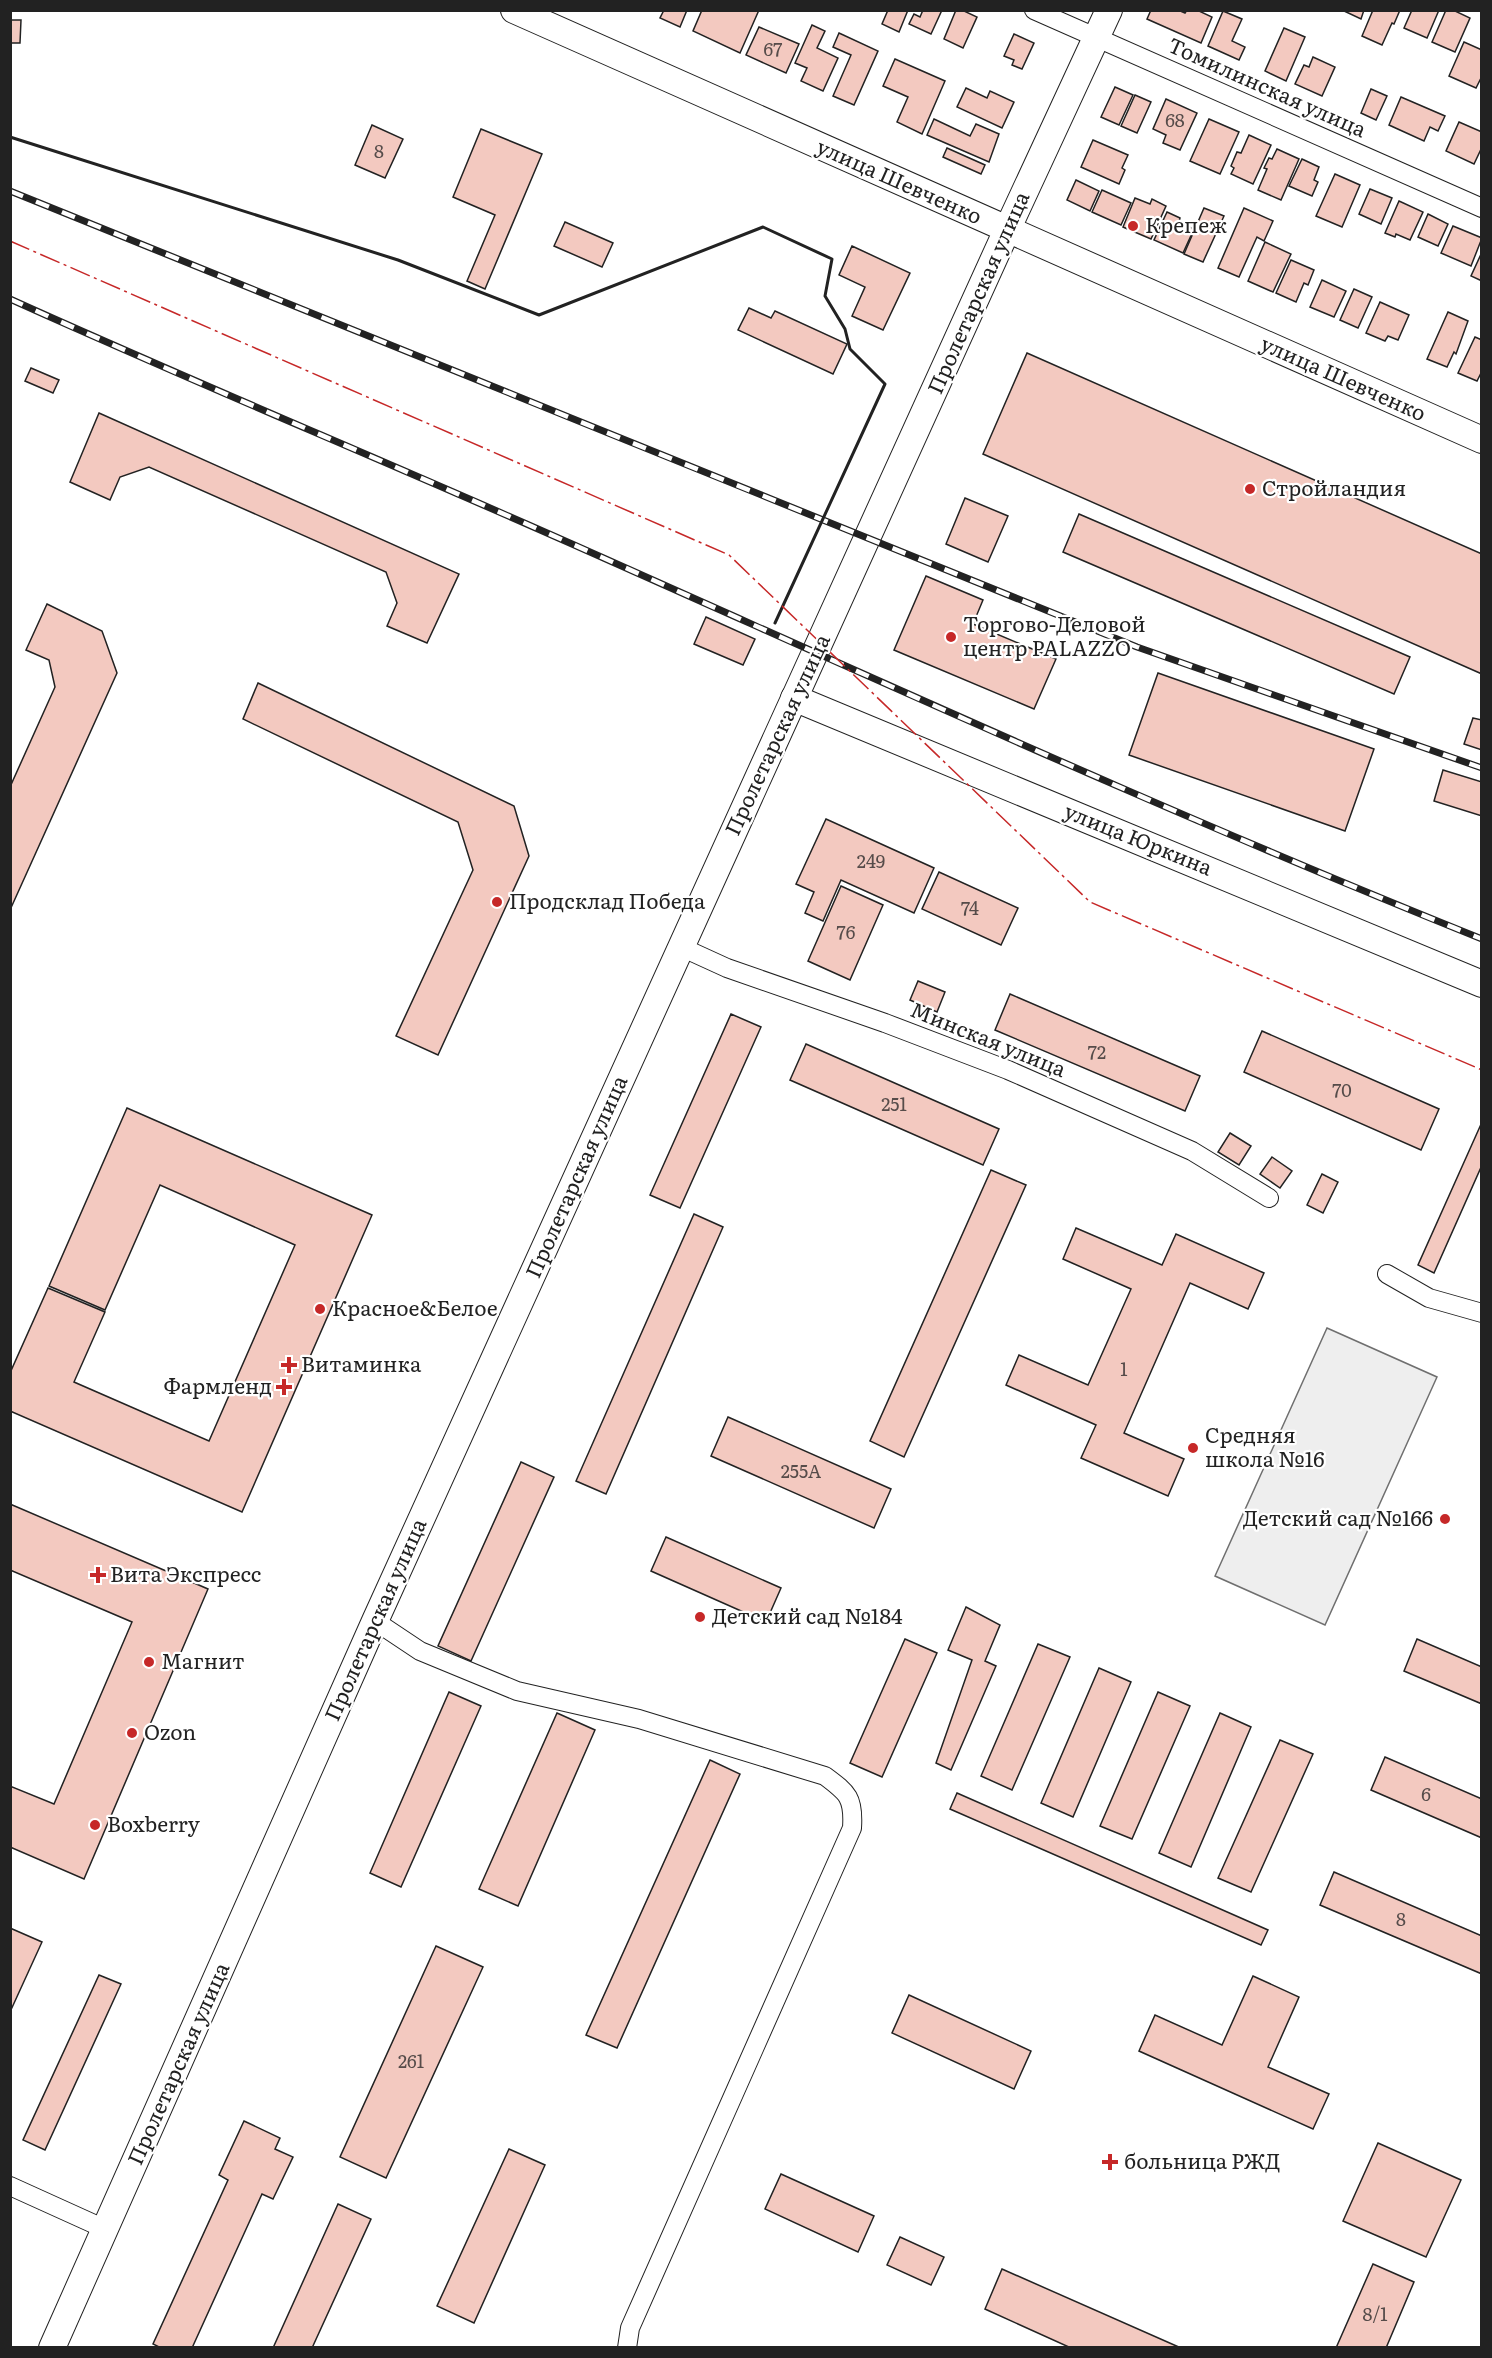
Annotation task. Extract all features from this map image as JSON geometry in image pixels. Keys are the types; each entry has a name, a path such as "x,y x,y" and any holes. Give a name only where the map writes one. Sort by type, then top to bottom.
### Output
{"main road":[{"name":"улица Шевченко","path":"514,10 1482,440"},
{"name":"Пролетарская улица","path":"52,2348 375,1621 1109,10"},
{"name":"улица Юркина","path":"794,698 1482,984"}],"street":[{"name":"Томилинская улица","path":"1034,10 1482,208"},
{"name":"Минская улица","path":"681,947 727,968 885,1023 1008,1070 1192,1151 1269,1198"},
{"path":"1388,1274 1429,1298 1482,1313"},
{"path":"375,1621 420,1651 517,1691 639,1719 825,1776 843,1789 853,1807 852,1828 630,2328 627,2348"},
{"path":"10,2186 105,2229"}],"shaded area":[{"path":"1327,1328 1437,1377 1325,1625 1215,1576"}],"building":[{"path":"664,10 687,10 680,27 660,18"},
{"path":"702,10 759,10 740,53 693,31"},
{"path":"888,10 908,10 899,32 882,24"},
{"path":"923,10 942,10 931,34 909,24 914,14 920,17"},
{"path":"956,10 962,10 977,17 963,48 944,39"},
{"path":"1151,10 1178,10 1185,13 1187,10 1197,10 1212,17 1201,43 1147,19"},
{"path":"1342,10 1364,10 1361,19"},
{"path":"1373,10 1400,10 1382,45 1362,36"},
{"path":"1412,10 1439,10 1427,38 1404,28"},
{"path":"1446,10 1453,10 1470,18 1455,52 1432,42"},
{"path":"1223,11 1242,19 1232,41 1245,47 1239,60 1208,46"},
{"path":"10,20 21,20 20,43 10,43"},
{"path":"812,25 825,31 817,48 838,58 823,91 801,81 807,68 795,63"},
{"path":"759,27 799,44 786,73 746,55"},
{"path":"1284,28 1305,37 1286,81 1265,71"},
{"path":"839,33 878,51 854,105 833,96 851,55 833,47"},
{"path":"1014,34 1034,43 1022,69 1012,65 1014,60 1004,56"},
{"path":"1464,42 1482,50 1482,76 1476,88 1449,76"},
{"path":"1313,57 1335,67 1322,96 1295,84 1304,65 1309,67"},
{"path":"895,59 945,81 922,134 897,122 908,97 883,86"},
{"path":"1115,87 1133,95 1119,125 1101,117"},
{"path":"966,88 987,98 990,91 1014,102 1002,128 957,107"},
{"path":"1371,89 1387,96 1376,120 1361,113"},
{"path":"1135,95 1151,102 1137,133 1121,126"},
{"path":"1401,97 1445,116 1438,131 1430,127 1424,141 1389,125"},
{"path":"1166,99 1197,113 1180,150 1163,143 1166,135 1153,129"},
{"path":"934,119 970,136 976,124 999,134 989,162 927,135"},
{"path":"1209,119 1239,132 1220,174 1190,161"},
{"path":"1459,122 1482,132 1482,147 1474,164 1446,151"},
{"path":"372,125 403,139 385,178 355,165"},
{"path":"481,129 542,154 485,289 467,281 495,215 453,197"},
{"path":"1249,135 1271,145 1253,184 1231,174 1234,168 1231,166 1237,152 1241,153"},
{"path":"1093,140 1128,155 1122,168 1125,170 1119,184 1081,167"},
{"path":"947,148 985,165 981,174 943,157"},
{"path":"1277,149 1299,159 1281,200 1258,190 1267,169 1264,168"},
{"path":"1302,159 1319,167 1314,180 1318,182 1312,196 1289,186"},
{"path":"1335,174 1360,185 1342,227 1316,216"},
{"path":"1076,180 1099,191 1090,211 1067,200"},
{"path":"1370,189 1392,198 1381,224 1359,214"},
{"path":"1102,190 1131,203 1121,225 1092,212"},
{"path":"1135,198 1150,204 1152,199 1166,206 1151,239 1123,227"},
{"path":"1399,201 1423,212 1410,240 1396,234 1395,237 1385,233"},
{"path":"1204,208 1224,216 1203,262 1184,254"},
{"path":"1244,208 1273,221 1264,241 1257,237 1239,277 1218,268"},
{"path":"1167,212 1180,218 1179,222 1194,229 1183,253 1154,240"},
{"path":"1428,214 1448,224 1438,246 1418,237"},
{"path":"565,222 613,243 602,267 554,246"},
{"path":"1453,226 1482,238 1471,266 1441,253"},
{"path":"1265,242 1291,254 1273,292 1248,281"},
{"path":"852,246 910,273 883,330 852,316 865,287 839,275"},
{"path":"1482,252 1482,281 1471,276"},
{"path":"1291,260 1314,270 1308,285 1304,283 1296,302 1276,293"},
{"path":"1322,280 1346,291 1334,317 1310,307"},
{"path":"1354,289 1372,297 1358,328 1340,320"},
{"path":"1380,302 1409,315 1398,340 1388,336 1385,341 1366,333"},
{"path":"749,308 771,318 775,311 847,344 833,374 738,330"},
{"path":"1448,312 1468,321 1456,354 1454,352 1447,367 1427,359"},
{"path":"1475,337 1482,340 1482,371 1477,381 1458,373"},
{"path":"1027,353 1482,554 1482,674 983,454"},
{"path":"31,368 59,380 53,393 25,381"},
{"path":"99,413 459,574 427,643 387,626 397,603 386,572 149,467 120,477 110,500 70,482"},
{"path":"965,498 1008,516 988,562 946,544"},
{"path":"1079,514 1410,657 1394,694 1063,552"},
{"name":"Торгово-Деловой центр PALAZZO","path":"926,576 983,600 973,624 1056,659 1034,709 894,650"},
{"path":"47,604 102,631 117,673 10,910 10,787 55,687 49,660 26,650"},
{"path":"706,617 755,639 743,665 694,644"},
{"path":"1158,673 1374,749 1345,831 1129,755"},
{"path":"258,683 514,806 529,856 438,1055 396,1036 473,870 458,822 243,719"},
{"path":"1473,718 1482,720 1482,750 1464,744"},
{"path":"1443,770 1482,782 1482,816 1434,801"},
{"path":"826,819 934,868 914,913 841,880 823,921 805,913 814,892 796,884"},
{"path":"939,872 1018,908 1001,945 922,909"},
{"path":"841,886 883,905 850,980 808,961"},
{"path":"918,981 945,992 937,1012 910,1000"},
{"path":"1010,994 1200,1076 1185,1111 995,1030"},
{"path":"731,1014 761,1027 680,1208 650,1195"},
{"path":"1262,1031 1439,1109 1421,1150 1244,1072"},
{"path":"806,1044 999,1129 983,1165 790,1080"},
{"path":"127,1108 372,1215 242,1512 10,1411 10,1373 48,1288 105,1312 74,1382 209,1441 295,1245 160,1185 105,1310 49,1286"},
{"path":"1482,1122 1482,1165 1434,1273 1418,1265"},
{"path":"1230,1133 1251,1146 1239,1165 1218,1152"},
{"path":"1272,1157 1292,1171 1280,1188 1260,1174"},
{"path":"991,1170 1026,1185 904,1457 870,1441"},
{"path":"1322,1174 1338,1182 1323,1213 1307,1205"},
{"path":"694,1214 723,1227 606,1494 576,1481"},
{"path":"1076,1228 1162,1265 1176,1234 1264,1273 1248,1309 1190,1283 1124,1433 1184,1459 1168,1496 1081,1458 1096,1425 1006,1385 1019,1355 1088,1385 1131,1289 1063,1259"},
{"path":"728,1417 891,1489 874,1528 711,1456"},
{"path":"521,1462 554,1477 471,1661 438,1646"},
{"path":"10,1504 208,1589 84,1879 10,1847 10,1786 54,1804 132,1622 10,1570"},
{"path":"666,1537 781,1588 766,1622 651,1571"},
{"path":"966,1607 1000,1625 985,1661 996,1666 951,1770 936,1763 972,1660 948,1650"},
{"path":"905,1639 937,1653 882,1777 850,1763"},
{"path":"1417,1639 1482,1667 1482,1704 1404,1671"},
{"path":"1038,1644 1070,1657 1012,1790 981,1776"},
{"path":"1099,1668 1131,1682 1073,1817 1041,1803"},
{"path":"449,1692 481,1706 401,1887 370,1873"},
{"path":"1158,1692 1190,1706 1132,1839 1100,1826"},
{"path":"557,1713 595,1730 518,1906 479,1889"},
{"path":"1220,1713 1251,1727 1191,1867 1159,1853"},
{"path":"1280,1740 1313,1754 1251,1892 1218,1878"},
{"path":"1385,1757 1482,1799 1482,1838 1371,1790"},
{"path":"710,1760 740,1774 617,2048 586,2035"},
{"path":"957,1793 1268,1930 1261,1945 950,1809"},
{"path":"1334,1872 1482,1936 1482,1974 1320,1905"},
{"path":"10,1928 42,1942 10,2012"},
{"path":"436,1946 483,1967 386,2178 340,2157"},
{"path":"99,1975 121,1984 45,2150 23,2140"},
{"path":"1253,1976 1299,1997 1268,2067 1329,2094 1313,2129 1139,2051 1155,2015 1222,2045"},
{"path":"909,1995 1031,2051 1014,2089 892,2033"},
{"path":"244,2121 280,2138 275,2149 293,2157 273,2199 262,2194 192,2348 161,2348 153,2344 228,2180 219,2175"},
{"path":"1378,2143 1461,2180 1426,2257 1343,2221"},
{"path":"509,2149 545,2165 474,2323 437,2306"},
{"path":"781,2174 874,2216 858,2252 765,2209"},
{"path":"338,2204 371,2219 312,2348 273,2348"},
{"path":"900,2237 944,2257 931,2285 887,2265"},
{"path":"1373,2264 1414,2282 1386,2348 1336,2348"},
{"path":"1002,2269 1181,2348 1071,2348 985,2309"}],"railway":[{"path":"10,191 1137,647 1482,768"},
{"path":"10,299 502,513 1139,795 1482,939"}],"wall":[{"path":"10,137 398,260 539,315 763,227 832,259 825,296 845,329 850,349 885,384 775,623"}],"power":[{"path":"10,241 729,555 1090,902 1482,1070"}],"place":[{"name":"Крепеж","path":"1133,226"},
{"name":"Стройландия","path":"1250,489"},
{"name":"Торгово-Деловой центр PALAZZO","path":"951,637"},
{"name":"Продсклад Победа","path":"497,902"},
{"name":"Красное&Белое","path":"320,1309"},
{"name":"Витаминка","path":"289,1365"},
{"name":"Фармленд","path":"284,1387"},
{"name":"Средняя школа №16","path":"1193,1448"},
{"name":"Детский сад №166","path":"1445,1519"},
{"name":"Вита Экспресс","path":"98,1575"},
{"name":"Детский сад №184","path":"700,1617"},
{"name":"Магнит","path":"149,1662"},
{"name":"Ozon","path":"132,1733"},
{"name":"Boxberry","path":"95,1825"},
{"name":"больница РЖД","path":"1110,2162"}]}
